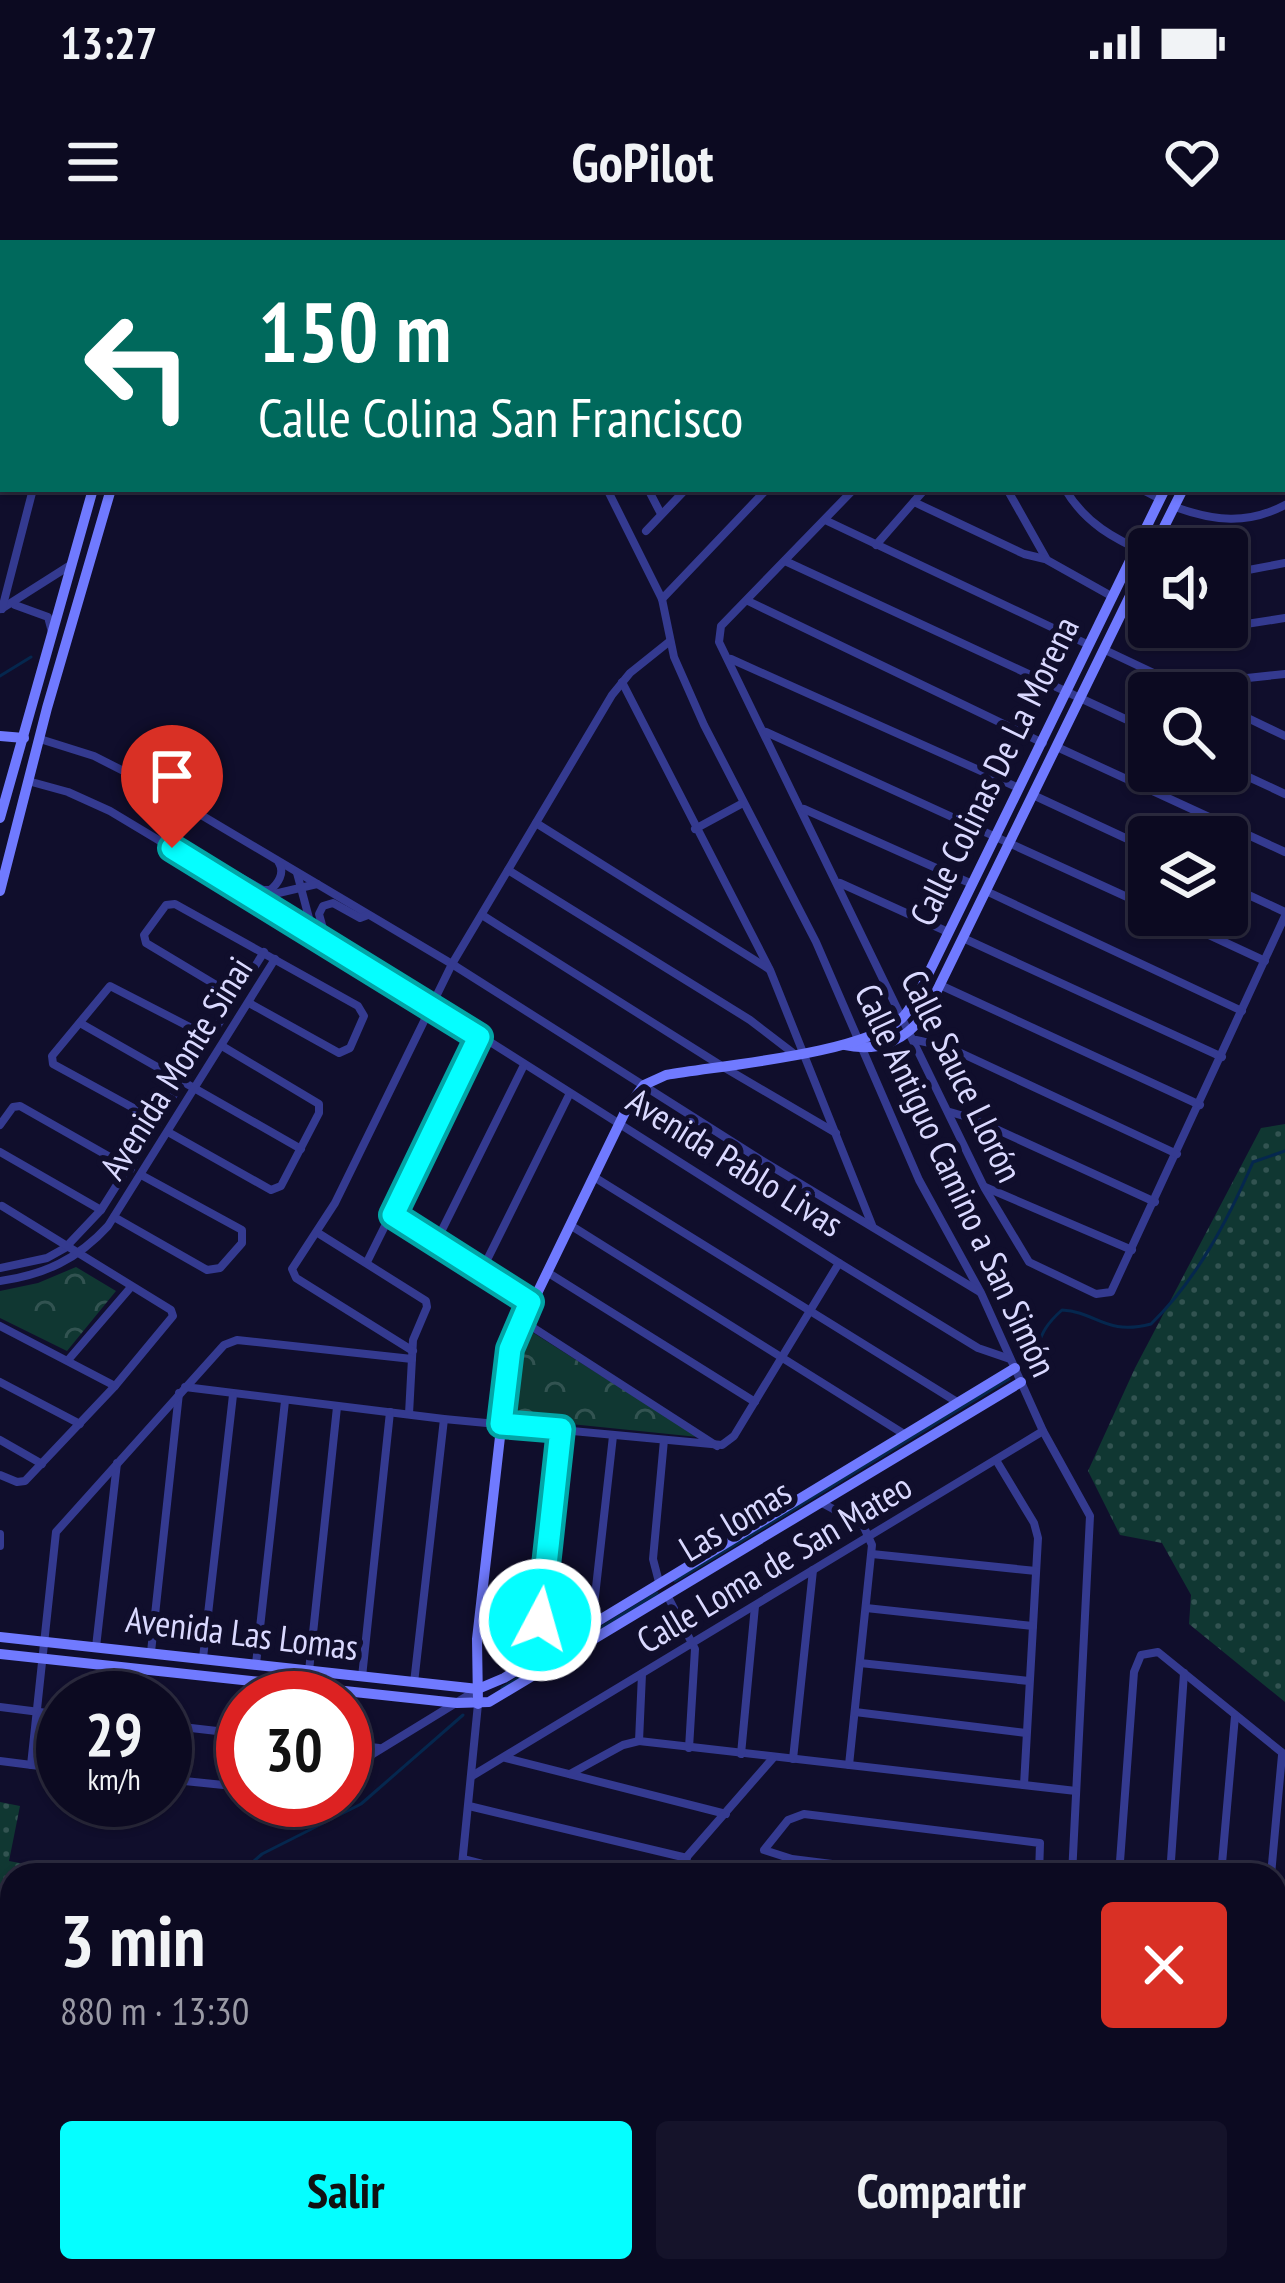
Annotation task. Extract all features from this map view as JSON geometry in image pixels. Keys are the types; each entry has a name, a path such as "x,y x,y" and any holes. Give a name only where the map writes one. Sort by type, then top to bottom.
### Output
{"street":[{"path":"1,609 32,492"},
{"path":"0,818 5,780 92,492"},
{"path":"0,891 110,492"},
{"name":"Calle Antiguo Camino a San Simón","path":"609,492 662,599 683,680 816,942 919,1180 981,1293 1042,1431 1090,1516 1073,1863"},
{"path":"650,492 662,515"},
{"path":"646,531 683,492"},
{"path":"662,599 764,492"},
{"path":"851,492 748,601 1043,742"},
{"path":"876,545 922,492"},
{"path":"1009,492 1046,560"},
{"path":"1067,492 1089,520 1128,542"},
{"name":"Calle Colinas De La Morena","path":"1162,528 1182,492"},
{"name":"Calle Colinas De La Morena","path":"1153,528 1162,494"},
{"path":"914,502 1046,560 1113,597"},
{"path":"1175,507 1202,517 1235,520 1285,505"},
{"path":"825,520 1090,645"},
{"path":"785,562 1128,720"},
{"path":"1248,570 1285,563"},
{"path":"1,609 73,564"},
{"name":"Calle Colinas De La Morena","path":"904,1017 1113,597 1128,577"},
{"path":"36,610 40,586"},
{"name":"Calle Colinas De La Morena","path":"914,1036 1128,599"},
{"name":"Calle Sauce Llorón","path":"748,601 721,626 718,636 984,1187 1029,1262 1096,1294 1112,1292 1132,1250"},
{"path":"13,605 48,617 52,634"},
{"path":"1248,624 1285,618"},
{"path":"412,1355 293,1276 294,1265 318,1234 452,964 536,823 622,682 670,641"},
{"path":"1105,650 1153,672"},
{"path":"728,658 1020,789"},
{"path":"1248,678 1285,674"},
{"path":"622,682 770,970 798,1052 872,1226"},
{"path":"1248,719 1285,736"},
{"path":"765,732 1128,897"},
{"path":"0,736 40,740 94,755 369,915"},
{"path":"1057,747 1285,852"},
{"path":"1248,777 1285,794"},
{"path":"5,780 68,792 110,811 356,959"},
{"path":"1033,795 1128,839"},
{"path":"695,829 742,803"},
{"path":"801,808 972,884"},
{"path":"536,823 770,970"},
{"path":"180,853 214,863 263,890 274,887 280,878 278,861"},
{"path":"508,870 798,1052"},
{"path":"297,872 313,933"},
{"path":"839,883 948,932"},
{"path":"256,899 317,884"},
{"path":"986,892 1242,1011"},
{"path":"984,1187 1132,1250 1285,914 1248,896"},
{"path":"356,959 353,949 324,932 319,914 332,902 360,918 369,915"},
{"path":"236,997 146,943 144,935 172,903 264,952"},
{"name":"Avenida Pablo Livas","path":"369,915 981,1293"},
{"path":"482,915 836,1133"},
{"path":"1211,936 1265,961"},
{"path":"963,938 1222,1058"},
{"name":"Avenida Monte Sinai","path":"0,1268 47,1258 65,1248 101,1210 264,952 275,959 114,1217 77,1255 39,1273 0,1281"},
{"path":"249,1003 334,1052 350,1048 364,1021 362,1009 275,959"},
{"name":"Avenida Pablo Livas","path":"356,959 839,1263 978,1348 1013,1364"},
{"path":"159,1122 53,1064 52,1056 103,990 113,985 211,1038"},
{"path":"940,985 1200,1105"},
{"path":"860,1044 904,1017"},
{"path":"80,1023 301,1149"},
{"path":"462,1863 478,1704 477,1639 510,1349 618,1125 644,1085 667,1075 720,1065 842,1045 886,1045 914,1036 948,1046 1177,1154"},
{"path":"367,1262 479,1037"},
{"path":"168,1132 275,1191 281,1186 319,1113 317,1100 222,1046"},
{"path":"436,1242 524,1065"},
{"path":"482,1270 570,1093"},
{"path":"0,1125 13,1107 20,1106 131,1168"},
{"path":"950,1112 1154,1202"},
{"path":"0,1152 101,1210"},
{"path":"114,1217 207,1270 220,1268 242,1243 242,1230 143,1176"},
{"path":"593,1176 957,1402"},
{"path":"0,1475 21,1482 42,1464 173,1316 171,1310 2,1205"},
{"path":"393,1215 530,1302"},
{"path":"569,1225 904,1434"},
{"path":"318,1234 426,1300 412,1355 409,1414"},
{"path":"182,1390 717,1446 734,1436 839,1263"},
{"path":"546,1271 755,1402"},
{"path":"69,1360 131,1287"},
{"path":"521,1321 717,1446"},
{"path":"0,1325 115,1386"},
{"path":"40,1671 56,1532 228,1342 412,1355"},
{"name":"Las lomas","path":"478,1689 494,1684 1013,1364"},
{"path":"0,1382 80,1424"},
{"name":"Las lomas","path":"478,1704 506,1696 1021,1382"},
{"path":"151,1652 182,1390"},
{"path":"203,1658 233,1395"},
{"path":"256,1664 285,1400"},
{"path":"309,1671 337,1407"},
{"path":"363,1671 390,1412"},
{"path":"414,1683 444,1418"},
{"path":"536,1658 561,1429"},
{"name":"Calle Loma de San Mateo","path":"472,1776 1042,1431"},
{"path":"592,1623 613,1436"},
{"path":"0,1440 42,1464"},
{"path":"659,1582 653,1559 664,1440"},
{"path":"996,1460 1034,1523 1036,1571 1024,1785"},
{"path":"96,1647 117,1462"},
{"path":"821,1503 863,1525 872,1554 849,1766"},
{"path":"0,1534 0,1546"},
{"path":"872,1554 1036,1571"},
{"path":"793,1759 814,1570"},
{"path":"667,1595 693,1642 696,1669 689,1748"},
{"path":"742,1754 755,1606"},
{"path":"866,1608 1033,1626"},
{"name":"Avenida Las Lomas","path":"0,1637 309,1671"},
{"path":"1120,1863 1133,1672 1138,1659 1152,1651 1284,1754 1272,1863"},
{"name":"Avenida Las Lomas","path":"0,1654 478,1704"},
{"path":"860,1663 1029,1681"},
{"path":"1171,1863 1184,1672"},
{"path":"638,1741 642,1674"},
{"name":"Avenida Las Lomas","path":"372,1678 478,1689"},
{"path":"372,1755 478,1689"},
{"path":"0,1707 36,1712"},
{"path":"855,1712 1027,1733"},
{"path":"1222,1863 1235,1714"},
{"path":"31,1766 36,1721"},
{"path":"570,1774 638,1741 1076,1791"},
{"path":"372,1747 383,1748"},
{"path":"505,1757 726,1814"},
{"path":"682,1863 774,1757"},
{"path":"0,1761 36,1766"},
{"path":"469,1806 687,1858"},
{"path":"824,1863 764,1850 788,1820 804,1814 1040,1843 1039,1863"},
{"path":"463,1859 479,1863"}],"green space":[{"path":"1285,1124 1285,1702 1189,1624 1191,1595 1162,1543 1120,1535 1088,1471 1135,1368 1261,1128"},
{"path":"76,1267 116,1291 67,1351 0,1318 0,1291 38,1283"},
{"path":"532,1332 698,1437 512,1418 517,1357"},
{"path":"0,1802 20,1806 9,1861 20,1863 0,1863"}],"waterway":[{"path":"0,676 31,657"},
{"path":"1027,1367 1044,1332 1062,1310 1123,1327 1151,1324 1210,1249 1253,1162 1285,1151"},
{"path":"675,1581 1009,1379"},
{"path":"502,1688 657,1593"},
{"path":"252,1863 361,1804 463,1715"}],"route":[{"path":"172,848 479,1037 393,1215 530,1302 510,1349 501,1424 561,1429 540,1620"}]}
